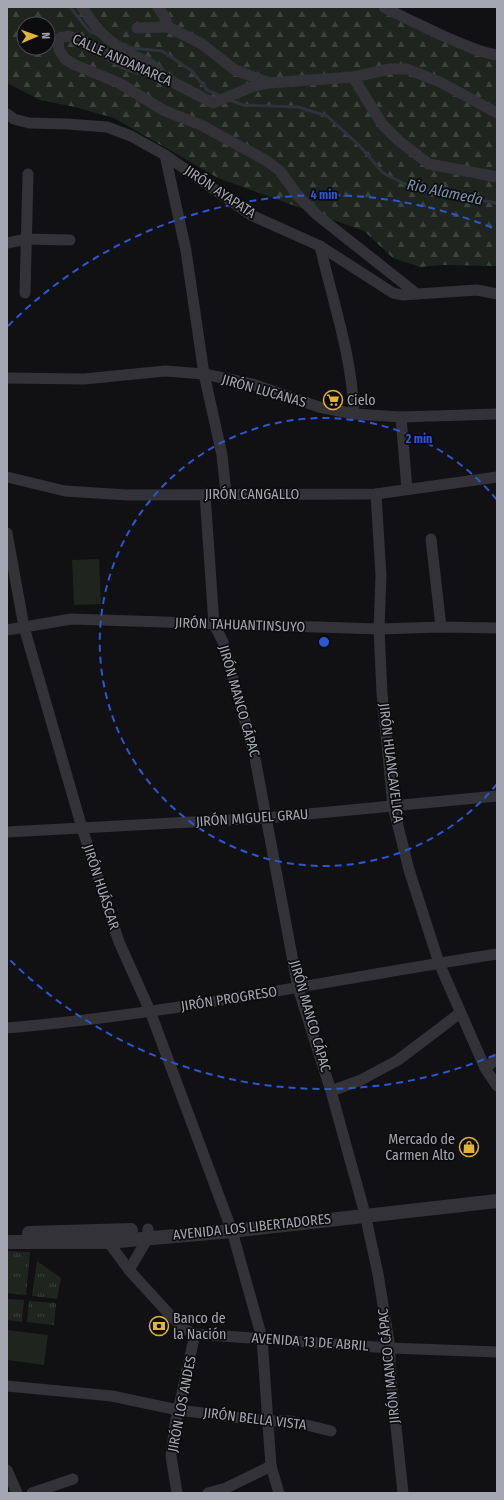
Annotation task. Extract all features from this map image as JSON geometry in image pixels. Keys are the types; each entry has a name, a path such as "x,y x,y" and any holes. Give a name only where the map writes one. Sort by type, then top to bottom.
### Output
{"street":[{"path":"82,7 96,29 112,43 150,63 157,68 163,76"},
{"path":"158,7 165,18 168,27"},
{"path":"384,7 417,25 451,40 489,54 497,55"},
{"path":"137,28 168,27 202,44 235,70 268,83"},
{"name":"CALLE ANDAMARCA","path":"417,294 317,215 298,196 280,171 267,161 202,126 163,110 119,83 73,64 62,55 59,50 58,43 60,38 68,36 80,40 128,66 163,76 213,102 254,86 268,83 353,78 390,69 407,69 440,82 497,113"},
{"path":"353,78 382,124 398,141 429,164 497,178"},
{"name":"JIRÓN AYAPATA","path":"7,114 14,119 29,123 107,127 131,136 164,155 250,215 320,246 393,293 402,295 477,290 497,294"},
{"path":"164,155 186,251 204,374 222,454 226,493"},
{"path":"25,293 28,174"},
{"path":"7,242 27,239 70,240"},
{"path":"320,246 347,355 353,391 354,414"},
{"name":"JIRÓN LUCANAS","path":"7,378 84,379 165,371 204,374 252,384 319,407 354,414 401,417 497,414"},
{"path":"401,417 406,489"},
{"name":"JIRÓN CANGALLO","path":"7,477 65,491 127,495 226,493 376,494 497,477"},
{"name":"JIRÓN MANCO CÁPAC","path":"205,494 214,624 224,642 255,758 298,988 331,1091 364,1210 378,1274 390,1348 390,1370 403,1493"},
{"name":"JIRÓN HUANCAVELICA","path":"376,494 381,576 380,629 382,701 393,806 409,870 439,963 485,1068 497,1086"},
{"name":"JIRÓN HUÁSCAR","path":"7,533 24,628 82,828 119,942 150,1011 230,1226 262,1338 270,1466 279,1493"},
{"path":"431,539 441,627"},
{"name":"JIRÓN TAHUANTINSUYO","path":"7,630 71,620 380,629 441,627 497,628"},
{"name":"JIRÓN MIGUEL GRAU","path":"7,832 266,818 497,796"},
{"name":"JIRÓN PROGRESO","path":"7,1028 69,1023 150,1011 298,988 497,954"},
{"path":"331,1091 361,1080 398,1060 460,1013"},
{"path":"485,1068 497,1059"},
{"name":"AVENIDA LOS LIBERTADORES","path":"7,1242 148,1234 230,1226 497,1192"},
{"name":"AVENIDA LOS LIBERTADORES","path":"364,1210 497,1201"},
{"name":"AVENIDA LOS LIBERTADORES","path":"7,1232 105,1237"},
{"path":"129,1270 148,1234"},
{"path":"105,1237 129,1270 184,1329 195,1334"},
{"name":"AVENIDA 13 DE ABRIL","path":"195,1334 390,1348 497,1352"},
{"name":"JIRÓN LOS ANDES","path":"176,1493 171,1456 178,1410 195,1334"},
{"name":"JIRÓN BELLA VISTA","path":"9,1388 112,1396 178,1410 267,1421 290,1421 331,1431"},
{"path":"208,1493 226,1488 270,1466"},
{"path":"7,1470 17,1493"},
{"path":"32,1493 73,1479"}],"green space":[{"path":"7,7 375,7 467,49 497,56 497,266 444,265 420,267 393,258 364,231 218,178 114,118 75,107 40,100 7,83"},
{"path":"99,559 101,604 74,605 72,560"},
{"path":"7,1251 30,1252 26,1295 7,1293"},
{"path":"37,1261 61,1278 57,1299 32,1296"},
{"path":"7,1299 24,1300 22,1322 7,1320"},
{"path":"29,1301 56,1303 54,1325 27,1322"},
{"path":"7,1330 48,1335 44,1365 7,1360"}],"waterway":[{"name":"Rio Alameda","path":"70,7 89,31 98,35"},
{"name":"Rio Alameda","path":"124,44 132,48 162,51 192,71 207,90 221,96"},
{"name":"Rio Alameda","path":"230,100 243,105 298,107 327,116 359,145 383,173 405,184 444,194 497,203"}],"place":[{"name":"Cielo","path":"333,400"},
{"name":"Mercado de Carmen Alto","path":"469,1147"},
{"name":"Banco de la Nación","path":"159,1326"}]}
